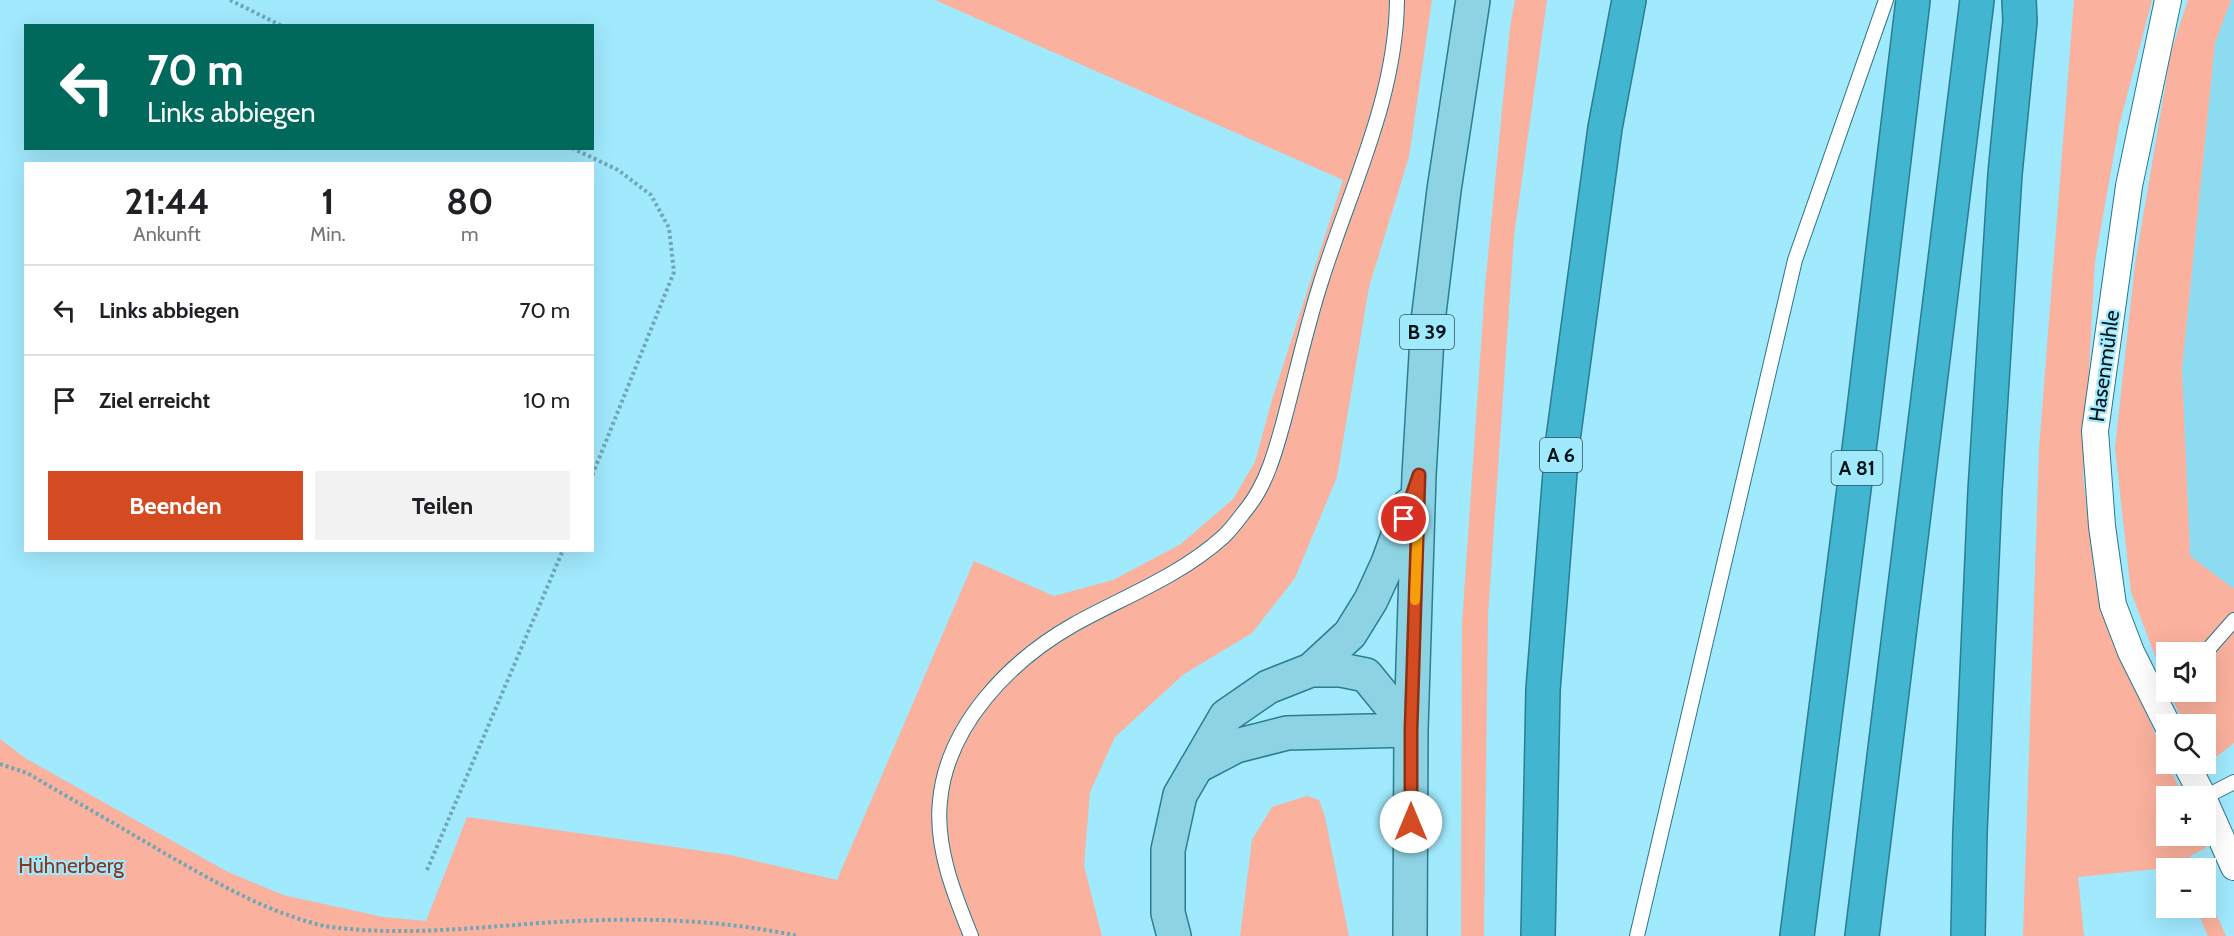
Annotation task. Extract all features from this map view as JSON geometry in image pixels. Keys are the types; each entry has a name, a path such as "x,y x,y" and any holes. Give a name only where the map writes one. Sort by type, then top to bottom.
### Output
{"highway":[{"name":"A 6","path":"1538,936 1543,690 1562,447 1605,128 1629,0"},
{"name":"A 81","path":"1797,936 1913,0"},
{"path":"1862,936 1977,0"},
{"path":"1968,936 1970,832 1986,479 2005,174 2020,21 2019,0"}],"main road":[{"name":"B 39","path":"1410,936 1411,730 1419,475 1428,321 1444,190 1473,0"},
{"path":"1174,936 1168,913 1168,850 1180,795 1226,716 1268,687 1311,670 1350,634 1371,600 1388,563 1419,475"},
{"path":"1311,670 1341,670 1366,675 1411,730"},
{"path":"1196,767 1236,746 1287,733 1411,730"}],"street":[{"name":"Hasenmühle","path":"2156,690 2131,652 2113,605 2102,526 2096,431 2128,186 2168,0"},
{"path":"2216,827 2234,867"}],"lane":[{"path":"971,936 954,893 942,845 940,801 949,762 968,720 1001,682 1034,651 1071,626 1191,562 1225,536 1251,504 1273,459 1319,286 1379,118 1390,71 1397,0"},
{"path":"1637,936 1795,260 1886,0"},
{"path":"2215,642 2234,620"},
{"path":"2216,791 2234,782"}],"path":[{"path":"230,0 278,24"},
{"path":"576,150 618,170 651,195 669,228 674,272 594,471"},
{"path":"427,870 562,552"},
{"path":"0,764 27,773 225,887 277,912 325,926 377,933 426,932 588,920 720,923 798,936"}],"shaded area":[{"path":"2231,0 2234,0 2234,589 2190,556 2182,369 2215,43"}],"green space":[{"name":"Hühnerberg","path":"935,0 1432,0 1409,157 1369,287 1337,477 1295,578 1252,633 1184,674 1115,737 1090,792 1084,866 1102,936 0,936 0,739 25,758 226,871 283,895 383,917 426,921 467,817 730,855 837,880 974,561 1054,596 1113,580 1181,544 1233,499 1255,462 1271,403 1343,180"},
{"path":"1515,0 1547,0 1514,236 1488,615 1484,936 1461,936 1462,624 1485,287 1510,27"},
{"path":"2074,0 2152,0 2119,126 2095,261 2083,476 2094,573 2101,610 2156,736 2156,774 2173,774 2178,786 2156,786 2156,846 2205,846 2206,848 2190,856 2191,858 2156,858 2156,869 2078,877 2084,936 2023,936 2039,449"},
{"path":"2188,0 2231,0 2215,43 2182,369 2190,556 2234,589 2234,743 2216,757 2216,714 2179,714 2174,702 2216,702 2216,642 2156,642 2156,658 2131,592 2115,448 2135,264 2171,52"},
{"path":"1307,796 1319,800 1325,817 1349,936 1240,936 1252,840 1272,807"},
{"path":"2216,914 2226,936 2208,936 2200,918 2216,918"}],"slow traffic":[{"path":"1415,600 1418,522"}],"route":[{"path":"1404,519 1419,475 1411,730 1411,822"}]}
